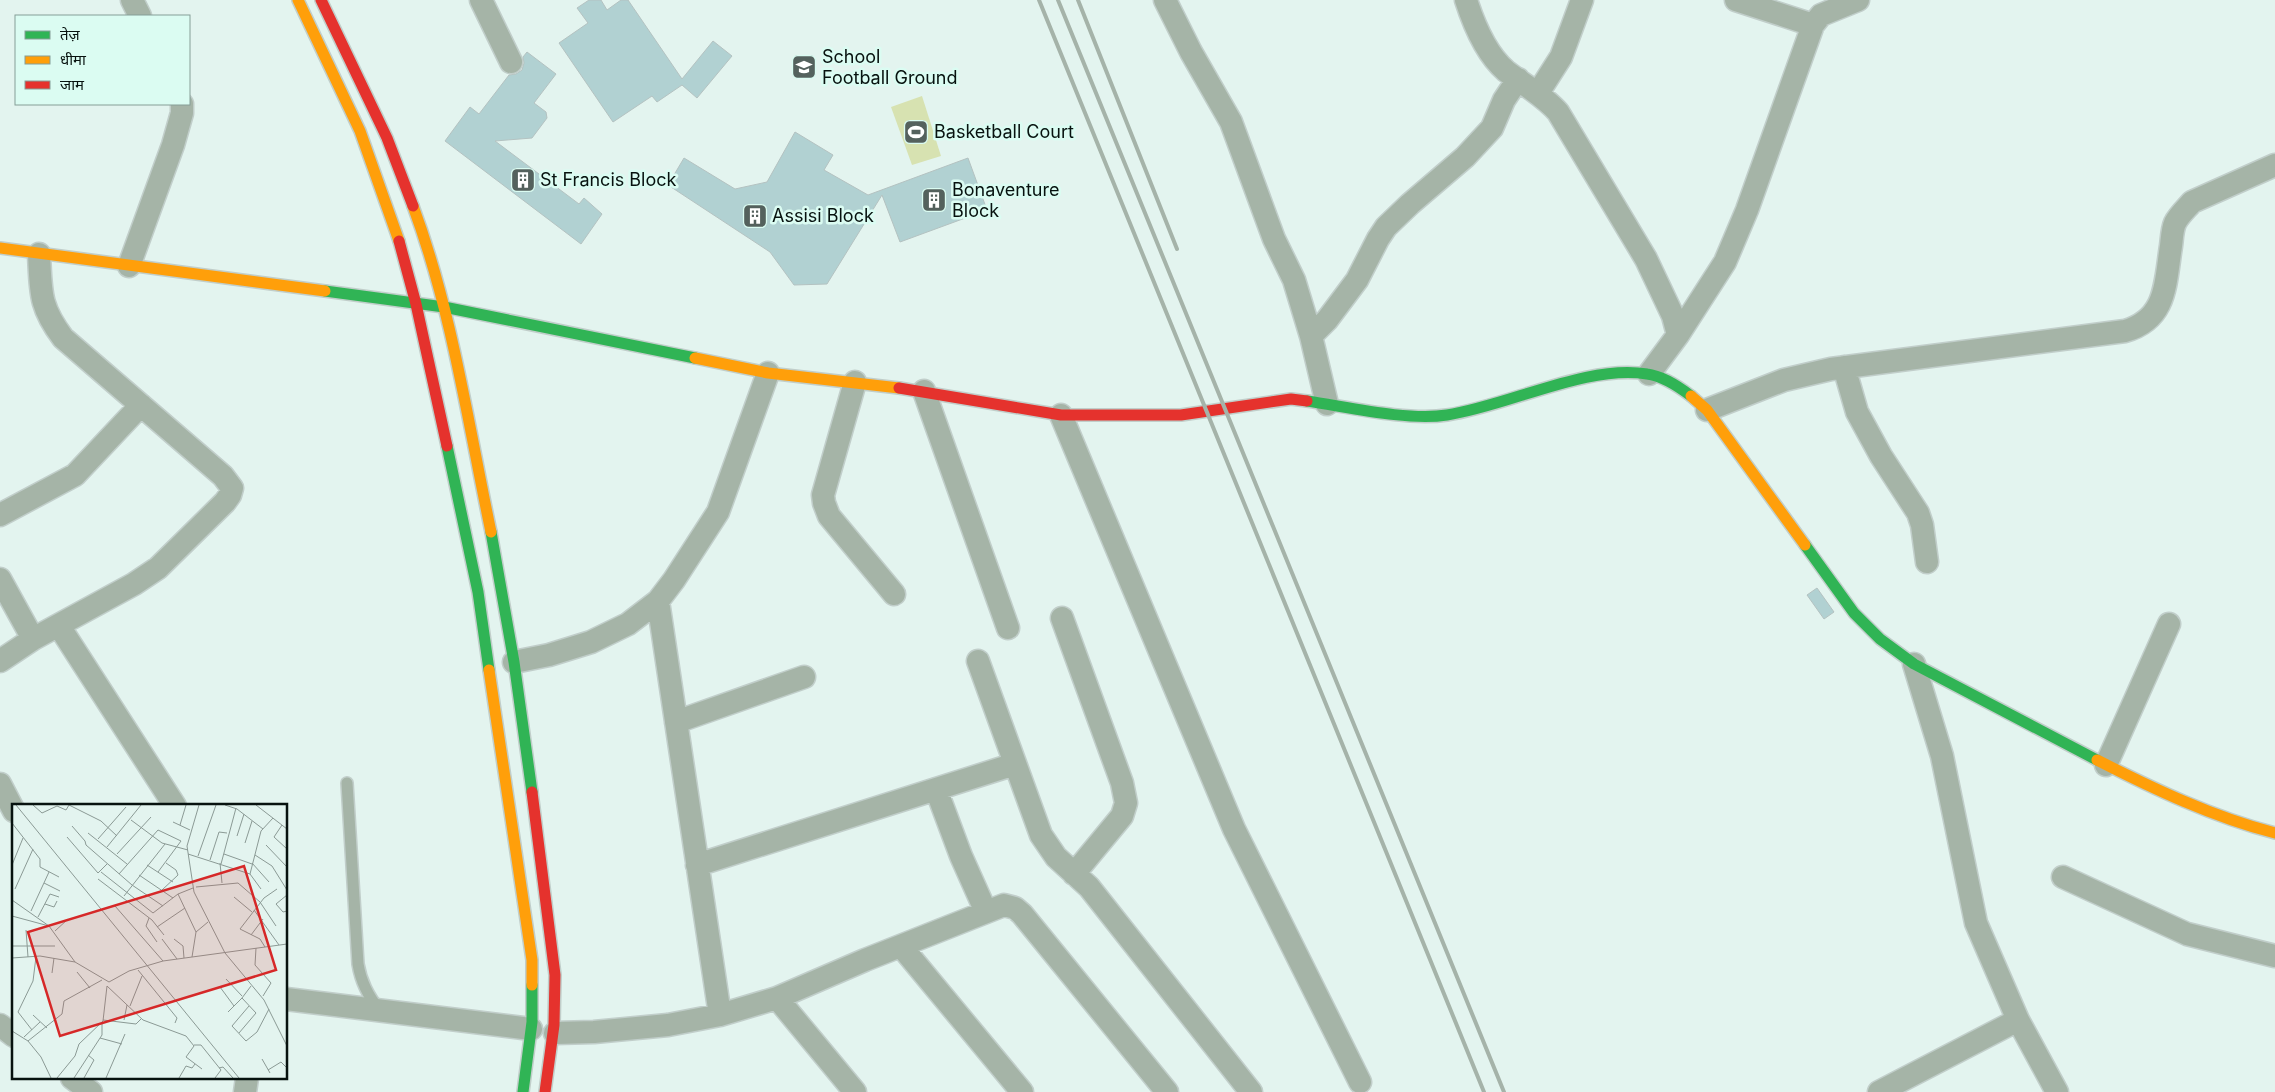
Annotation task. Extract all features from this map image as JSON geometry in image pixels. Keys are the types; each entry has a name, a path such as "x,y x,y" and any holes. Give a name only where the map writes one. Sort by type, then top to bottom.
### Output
{"street":[{"path":"132,0 140,15"},
{"path":"298,0 360,131 400,243 416,304 478,592 532,960 534,992 523,1092"},
{"path":"321,0 387,138 426,242 444,307 493,542 514,662 554,957 557,992 555,1033 545,1092"},
{"path":"481,0 511,62"},
{"path":"1165,0 1191,52 1231,122 1274,239 1294,280 1311,336 1327,404"},
{"path":"1466,0 1491,55 1518,79 1538,93 1558,112 1646,259 1673,316 1678,335"},
{"path":"1538,93 1561,57 1582,0"},
{"path":"1736,0 1813,25"},
{"path":"1649,374 1678,335 1725,262 1747,210 1813,25 1831,5 1858,0"},
{"path":"1311,336 1327,320 1357,280 1386,227 1465,157 1492,128 1504,100 1518,79"},
{"path":"129,266 173,145 182,113 182,105"},
{"path":"1707,410 1784,380 1844,368 2125,331 2139,327 2150,319 2161,300 2175,224 2182,212 2192,202 2275,165"},
{"path":"0,248 444,307 768,373 924,390 1061,415 1181,416 1291,399 1421,417 1448,415 1595,376 1625,372 1649,374 1677,385 1707,410 1854,614 1880,639 1914,664 2140,782 2233,822 2274,830"},
{"path":"0,661 33,639 59,626 158,568 230,495 232,488 223,476 63,338 45,312 39,254"},
{"path":"1844,368 1857,412 1881,456 1918,513 1922,525 1927,562"},
{"path":"514,662 549,655 609,635 644,614 658,601 674,580 718,512 768,373"},
{"path":"855,382 826,485 824,503 829,516 894,594"},
{"path":"924,390 1008,628"},
{"path":"0,515 75,475 141,405"},
{"path":"1061,415 1234,829 1360,1082"},
{"path":"0,579 33,639"},
{"path":"658,601 720,1014"},
{"path":"1062,618 1122,783 1126,803 1118,822 1074,874"},
{"path":"2106,765 2169,624"},
{"path":"59,626 174,804"},
{"path":"978,661 1040,834 1056,857 1089,886 1251,1092"},
{"path":"1914,664 1942,756 1976,923 2018,1020 2057,1092"},
{"path":"676,722 804,677"},
{"path":"697,865 1015,764"},
{"path":"0,784 12,806"},
{"path":"936,789 961,856 986,912"},
{"path":"2063,877 2187,934 2275,956"},
{"path":"555,1033 594,1032 668,1025 720,1014 776,998 1004,905 1015,908 1022,914 1167,1092"},
{"path":"900,946 1022,1092"},
{"path":"776,998 855,1092"},
{"path":"288,999 531,1029"},
{"path":"1879,1092 2018,1020"},
{"path":"0,1025 12,1034"},
{"path":"75,1080 91,1092"}],"lane":[{"path":"347,783 358,964 361,980 368,995 380,1012"}],"green space":[{"name":"Basketball Court","path":"922,96 941,156 912,165 891,107"}],"building":[{"path":"589,0 601,0 607,10 621,0 628,0 682,79 713,41 732,56 697,98 682,85 657,102 652,96 613,122 559,43 588,23 577,8"},
{"name":"St Francis Block","path":"527,52 556,74 534,103 546,112 547,118 532,138 495,141 579,204 584,198 602,214 581,244 445,141 470,107 479,114 509,75 516,74 522,70 523,57"},
{"path":"795,132 833,155 824,170 868,195 968,158 987,210 900,242 882,195 827,284 794,285 770,252 668,185 684,158 735,189 767,182"},
{"path":"1817,588 1834,612 1824,619 1807,595"}],"railway":[{"path":"1039,0 1484,1092"},
{"path":"1058,0 1504,1092"},
{"path":"1078,0 1177,249"}],"traffic: fast":[{"path":"325,291 444,307 695,358"},
{"path":"1307,401 1396,415 1447,415 1471,410 1573,380 1624,373 1647,374 1665,379 1691,396"},
{"path":"447,446 478,592 489,670"},
{"path":"491,532 514,662 532,792"},
{"path":"1805,545 1854,613 1880,639 1914,664 2097,760"},
{"path":"523,1092 532,1022 532,985"}],"traffic: slow":[{"path":"298,0 360,131 399,241"},
{"path":"413,206 427,246 449,327 491,532"},
{"path":"0,248 325,291"},
{"path":"695,358 768,373 899,388"},
{"path":"1691,396 1707,410 1805,545"},
{"path":"489,670 532,960 532,985"},
{"path":"2097,760 2206,811 2275,833"}],"traffic: jam":[{"path":"321,0 387,138 413,206"},
{"path":"399,241 416,304 447,446"},
{"path":"899,388 1061,415 1181,415 1291,399 1307,401"},
{"path":"532,792 555,975 554,1025 545,1092"}],"place":[{"name":"School Football Ground","path":"804,67"},
{"name":"Basketball Court","path":"916,132"},
{"name":"St Francis Block","path":"523,180"},
{"name":"Bonaventure Block","path":"934,200"},
{"name":"Assisi Block","path":"755,216"}]}
